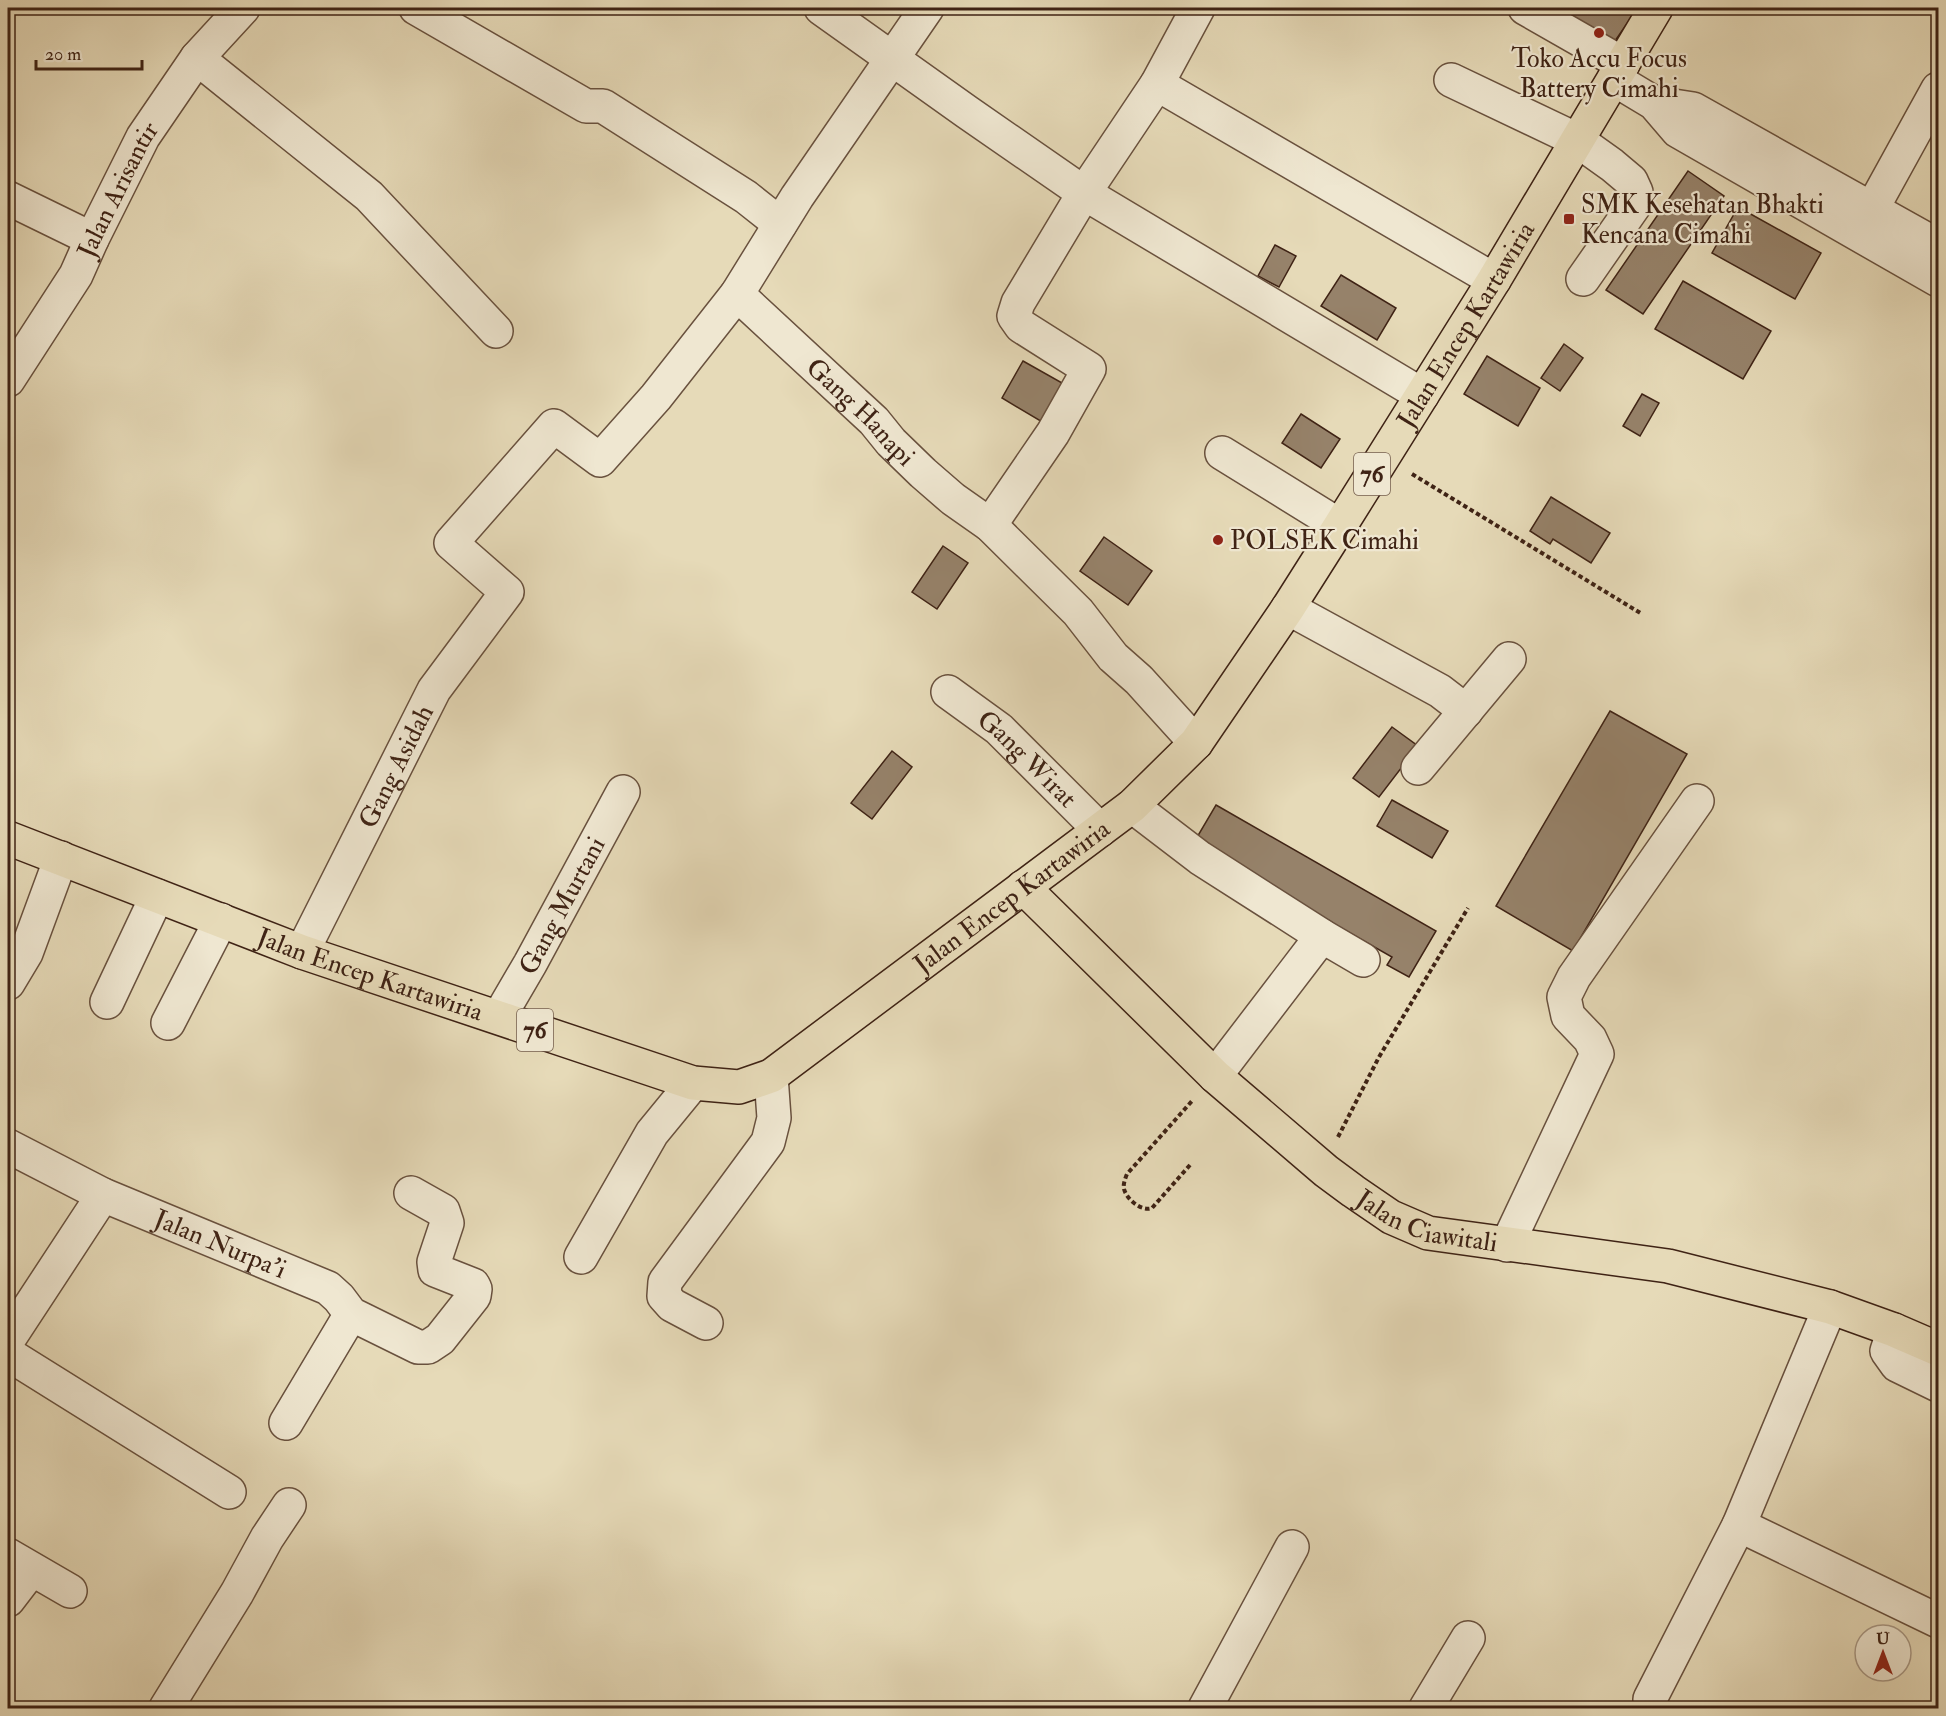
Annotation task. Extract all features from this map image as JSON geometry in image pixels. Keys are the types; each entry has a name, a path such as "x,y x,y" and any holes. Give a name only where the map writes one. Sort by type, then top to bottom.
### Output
{"main road":[{"name":"Jalan Encep Kartawiria","path":"8,838 302,952 693,1083 739,1087 771,1076 1132,806 1196,742 1288,608 1340,526 1494,280 1656,8"},
{"name":"Jalan Ciawitali","path":"1023,887 1215,1076 1324,1169 1391,1217 1428,1233 1668,1266 1830,1307 1938,1349"}],"street":[{"name":"Jalan Arisantir","path":"8,380 76,275 143,137 197,58 243,8"},
{"path":"416,8 586,106 603,106 746,197 780,225"},
{"path":"821,8 1084,193 1422,395"},
{"path":"737,294 780,225 927,8"},
{"path":"990,525 1053,433 1089,369 1021,326 1014,316 1018,303 1084,193 1157,84 1198,8"},
{"path":"1525,8 1619,72 1654,103 1678,131 1865,221 1938,246"},
{"path":"197,58 369,195 496,331"},
{"path":"1451,80 1577,140 1631,181 1636,192 1636,203 1583,279"},
{"path":"1157,84 1494,280"},
{"path":"1865,221 1938,89"},
{"path":"8,198 92,239"},
{"path":"1865,221 1938,280"},
{"name":"Gang Hanapi","path":"737,294 874,421 891,442 923,473 952,499 990,525 1078,612 1113,657 1139,680 1196,742"},
{"name":"Gang Asidah","path":"302,952 434,690 507,592 451,543 554,426 600,460 656,397 737,294"},
{"path":"1222,453 1340,526"},
{"path":"1288,608 1440,691 1466,711"},
{"path":"1418,768 1509,659"},
{"name":"Gang Wirat","path":"948,692 999,729 1100,830"},
{"name":"Gang Murtani","path":"499,1017 536,954 623,792"},
{"path":"1507,1245 1597,1054 1590,1039 1568,1016 1564,997 1574,977 1697,801"},
{"path":"1132,806 1200,858 1363,960"},
{"path":"8,983 26,953 61,858"},
{"path":"107,1002 157,896"},
{"path":"168,1023 221,921"},
{"path":"1215,1076 1322,936"},
{"path":"705,1323 672,1305 664,1296 665,1282 768,1142 774,1118 771,1076"},
{"path":"581,1257 652,1133 693,1083"},
{"name":"Jalan Nurpa'i","path":"8,1146 103,1196 328,1288 351,1314 418,1347 428,1347 440,1339 474,1296 475,1290 473,1285 435,1270 434,1262 447,1223 442,1211 411,1193"},
{"path":"8,1340 103,1196"},
{"path":"1650,1708 1650,1699 1738,1525 1830,1307"},
{"path":"286,1423 351,1314"},
{"path":"1894,1330 1887,1351 1897,1365 1938,1385"},
{"path":"8,1354 229,1492"},
{"path":"165,1708 237,1593 267,1538 290,1505"},
{"path":"1738,1525 1938,1621"},
{"path":"1205,1708 1292,1547"},
{"path":"8,1600 19,1563 70,1591"},
{"path":"1426,1708 1468,1638"}],"path":[{"path":"1383,456 1642,614"},
{"path":"1324,1169 1379,1056 1468,908"},
{"path":"1190,1165 1152,1209 1143,1209 1129,1198 1125,1191 1124,1183 1128,1174 1215,1076"}],"building":[{"name":"Toko Accu Focus Battery Cimahi","path":"1538,8 1621,8 1633,15 1608,51"},
{"path":"1688,171 1724,196 1643,314 1606,290"},
{"path":"1738,207 1821,253 1795,299 1712,253"},
{"path":"1275,245 1296,256 1279,287 1258,276"},
{"path":"1341,275 1396,308 1377,340 1321,306"},
{"path":"1683,281 1771,331 1743,379 1655,329"},
{"path":"1564,344 1583,358 1560,391 1541,378"},
{"path":"1487,356 1540,388 1518,426 1464,394"},
{"path":"1023,361 1071,388 1049,426 1002,398"},
{"path":"1642,394 1659,403 1640,436 1623,426"},
{"path":"1301,414 1340,439 1321,468 1282,443"},
{"path":"1551,497 1610,533 1591,563 1553,539 1550,544 1530,531"},
{"path":"1104,537 1152,571 1128,605 1080,571"},
{"path":"943,546 968,563 937,609 912,592"},
{"path":"1610,711 1687,754 1573,951 1496,906"},
{"path":"1392,727 1418,746 1379,797 1353,778"},
{"path":"892,751 912,767 872,819 851,803"},
{"path":"1392,800 1448,831 1432,858 1377,826"},
{"path":"1216,805 1436,931 1409,977 1387,965 1392,957 1193,844"}],"place":[{"name":"Toko Accu Focus Battery Cimahi","path":"1599,33"},
{"name":"SMK Kesehatan Bhakti Kencana Cimahi","path":"1569,219"},
{"name":"POLSEK Cimahi","path":"1218,540"}]}
